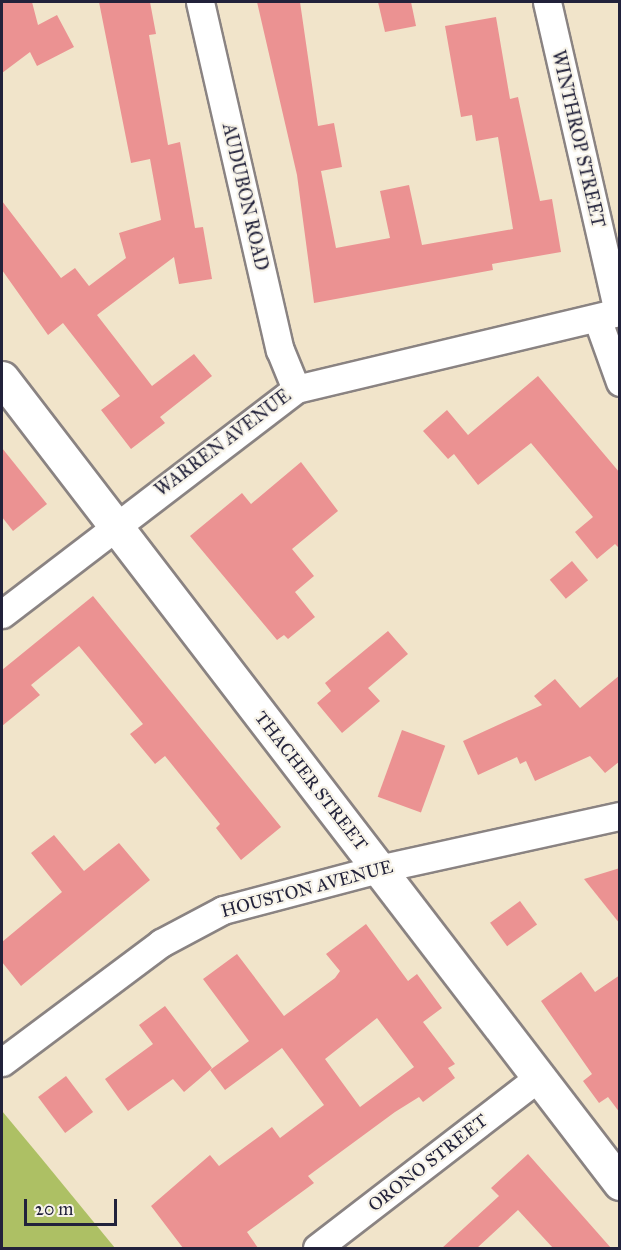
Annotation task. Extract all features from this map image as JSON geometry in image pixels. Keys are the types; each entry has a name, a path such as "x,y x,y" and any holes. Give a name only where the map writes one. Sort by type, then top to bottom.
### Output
{"street":[{"name":"AUDUBON ROAD","path":"200,2 280,350 296,389"},
{"name":"WINTHROP STREET","path":"547,2 611,314 620,382"},
{"name":"WARREN AVENUE","path":"2,614 114,525 296,389 611,314"},
{"name":"THACHER STREET","path":"2,378 620,1183"},
{"name":"HOUSTON AVENUE","path":"2,1062 192,924 246,903 378,869 620,816"},
{"name":"ORONO STREET","path":"317,1248 538,1078"}],"green space":[{"path":"2,1111 42,1159 115,1248 2,1248"}],"building":[{"path":"2,2 32,2 38,25 57,15 74,47 37,66 30,52 2,73"},
{"path":"99,2 150,2 156,34 149,35 168,145 180,142 195,228 203,227 212,279 179,284 174,257 97,315 152,386 194,354 212,376 160,417 165,423 131,449 101,410 120,396 63,323 48,335 2,270 2,201 61,278 75,268 89,286 126,258 119,233 161,220 150,159 131,163"},
{"path":"257,2 300,2 318,126 334,123 342,167 321,171 336,248 390,238 380,191 409,185 422,245 513,229 498,137 476,141 472,115 461,117 445,26 496,17 510,99 518,97 540,201 552,199 561,252 492,264 493,270 314,303 297,175"},
{"path":"378,2 411,2 416,26 385,32"},
{"path":"538,376 620,473 620,549 615,544 597,559 575,532 593,517 531,443 478,485 454,454 448,459 423,431 447,410 468,435"},
{"path":"2,448 47,504 13,531 2,517"},
{"path":"301,462 338,511 292,549 314,576 295,592 315,617 288,639 284,635 277,640 190,536 242,493 251,504"},
{"path":"572,561 588,580 566,599 550,580"},
{"path":"93,596 281,827 241,860 216,828 220,824 165,756 155,764 130,734 143,724 79,646 31,685 40,695 2,726 2,670"},
{"path":"388,631 408,654 368,688 380,701 342,733 317,703 331,691 325,683"},
{"path":"620,675 620,761 605,773 590,756 535,781 526,761 520,764 517,757 478,775 463,741 542,705 534,696 555,679 580,708"},
{"path":"402,730 445,746 421,812 378,797"},
{"path":"54,835 84,871 119,843 150,880 21,986 2,962 2,942 62,892 31,853"},
{"path":"620,868 620,924 584,879"},
{"path":"520,901 537,924 507,946 490,923"},
{"path":"366,924 408,981 417,974 442,1008 423,1022 455,1064 448,1068 455,1078 423,1102 419,1097 395,1112 308,1176 314,1183 247,1232 258,1248 183,1248 151,1206 210,1155 219,1166 272,1127 280,1138 324,1105 282,1048 225,1090 210,1070 249,1041 203,979 237,954 284,1016 335,978 340,971 326,954","holes":["377,1018 414,1067 360,1107 325,1059"]},
{"path":"581,972 595,992 620,975 620,1113 608,1097 599,1103 583,1081 592,1074 541,1001"},
{"path":"165,1006 212,1068 184,1092 173,1079 128,1111 105,1079 153,1044 139,1025"},
{"path":"66,1076 93,1112 65,1133 38,1097"},
{"path":"528,1154 611,1248 553,1248 518,1210 477,1248 442,1248 499,1196 491,1188"}]}
